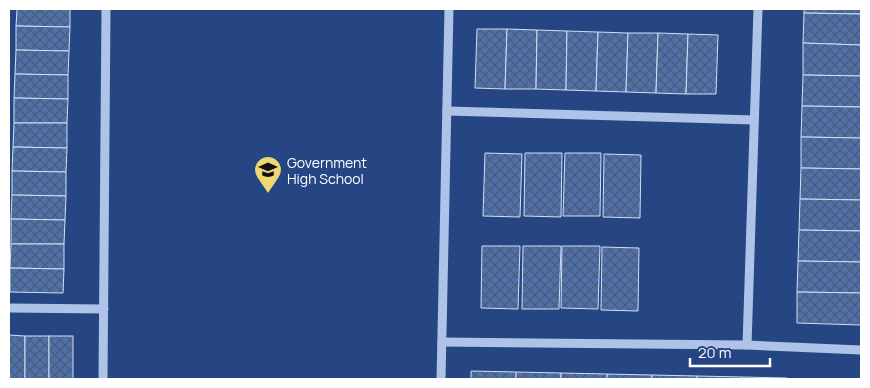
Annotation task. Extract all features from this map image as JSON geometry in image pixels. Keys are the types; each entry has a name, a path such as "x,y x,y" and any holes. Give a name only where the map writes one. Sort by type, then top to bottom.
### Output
{"street":[{"path":"103,379 106,9"},
{"path":"442,379 449,9"},
{"path":"747,345 758,9"},
{"path":"447,111 754,120"},
{"path":"9,308 104,309"},
{"path":"442,342 747,345 861,350"}],"building":[{"path":"17,9 70,9 70,27 16,26"},
{"path":"804,9 861,9 861,14 804,13"},
{"path":"804,13 861,14 861,45 803,43"},
{"path":"16,26 70,27 69,51 16,50"},
{"path":"477,29 507,29 505,89 475,88"},
{"path":"507,29 537,30 536,89 505,89"},
{"path":"537,30 567,31 566,90 536,89"},
{"path":"567,31 598,32 596,91 566,90"},
{"path":"598,32 628,33 626,92 596,91"},
{"path":"628,33 658,33 656,93 626,92"},
{"path":"658,33 688,34 686,94 656,93"},
{"path":"688,34 718,35 716,94 686,94"},
{"path":"803,43 861,45 861,76 803,75"},
{"path":"16,50 69,51 68,75 15,74"},
{"path":"15,74 68,75 68,99 14,98"},
{"path":"803,75 861,76 861,107 802,106"},
{"path":"14,98 68,99 67,123 14,123"},
{"path":"802,106 861,107 861,138 801,137"},
{"path":"14,123 67,123 67,148 13,147"},
{"path":"801,137 861,138 861,169 801,168"},
{"path":"13,147 67,148 66,172 12,171"},
{"path":"485,153 522,154 520,217 483,216"},
{"path":"525,153 562,153 561,217 524,216"},
{"path":"565,153 601,153 600,216 563,216"},
{"path":"604,154 641,155 640,218 603,217"},
{"path":"801,168 861,169 861,200 800,199"},
{"path":"12,171 66,172 66,196 12,195"},
{"path":"12,195 66,196 65,220 11,219"},
{"path":"800,199 861,200 861,231 799,230"},
{"path":"11,219 65,220 64,244 11,244"},
{"path":"799,230 861,231 861,262 798,261"},
{"path":"11,244 64,244 64,269 10,268"},
{"path":"482,246 520,246 518,309 481,308"},
{"path":"523,246 561,246 559,309 522,309"},
{"path":"562,246 600,246 598,309 561,308"},
{"path":"602,247 639,248 638,311 601,310"},
{"path":"798,261 861,262 861,293 797,292"},
{"path":"10,268 64,269 63,293 10,292"},
{"path":"797,292 861,293 861,325 797,323"},
{"path":"9,335 25,336 25,379 9,379"},
{"path":"25,336 49,336 49,379 25,379"},
{"path":"49,336 73,336 73,379 49,379"},
{"path":"471,371 516,372 516,379 471,379"},
{"path":"516,372 561,373 561,379 516,379"},
{"path":"561,373 607,374 607,379 561,379"},
{"path":"607,374 652,375 652,379 607,379"},
{"path":"652,375 697,376 697,379 652,379"},
{"path":"697,376 742,377 742,379 697,379"},
{"path":"742,377 787,378 787,379 742,379"}],"place":[{"name":"Government High School","path":"268,194"}]}
